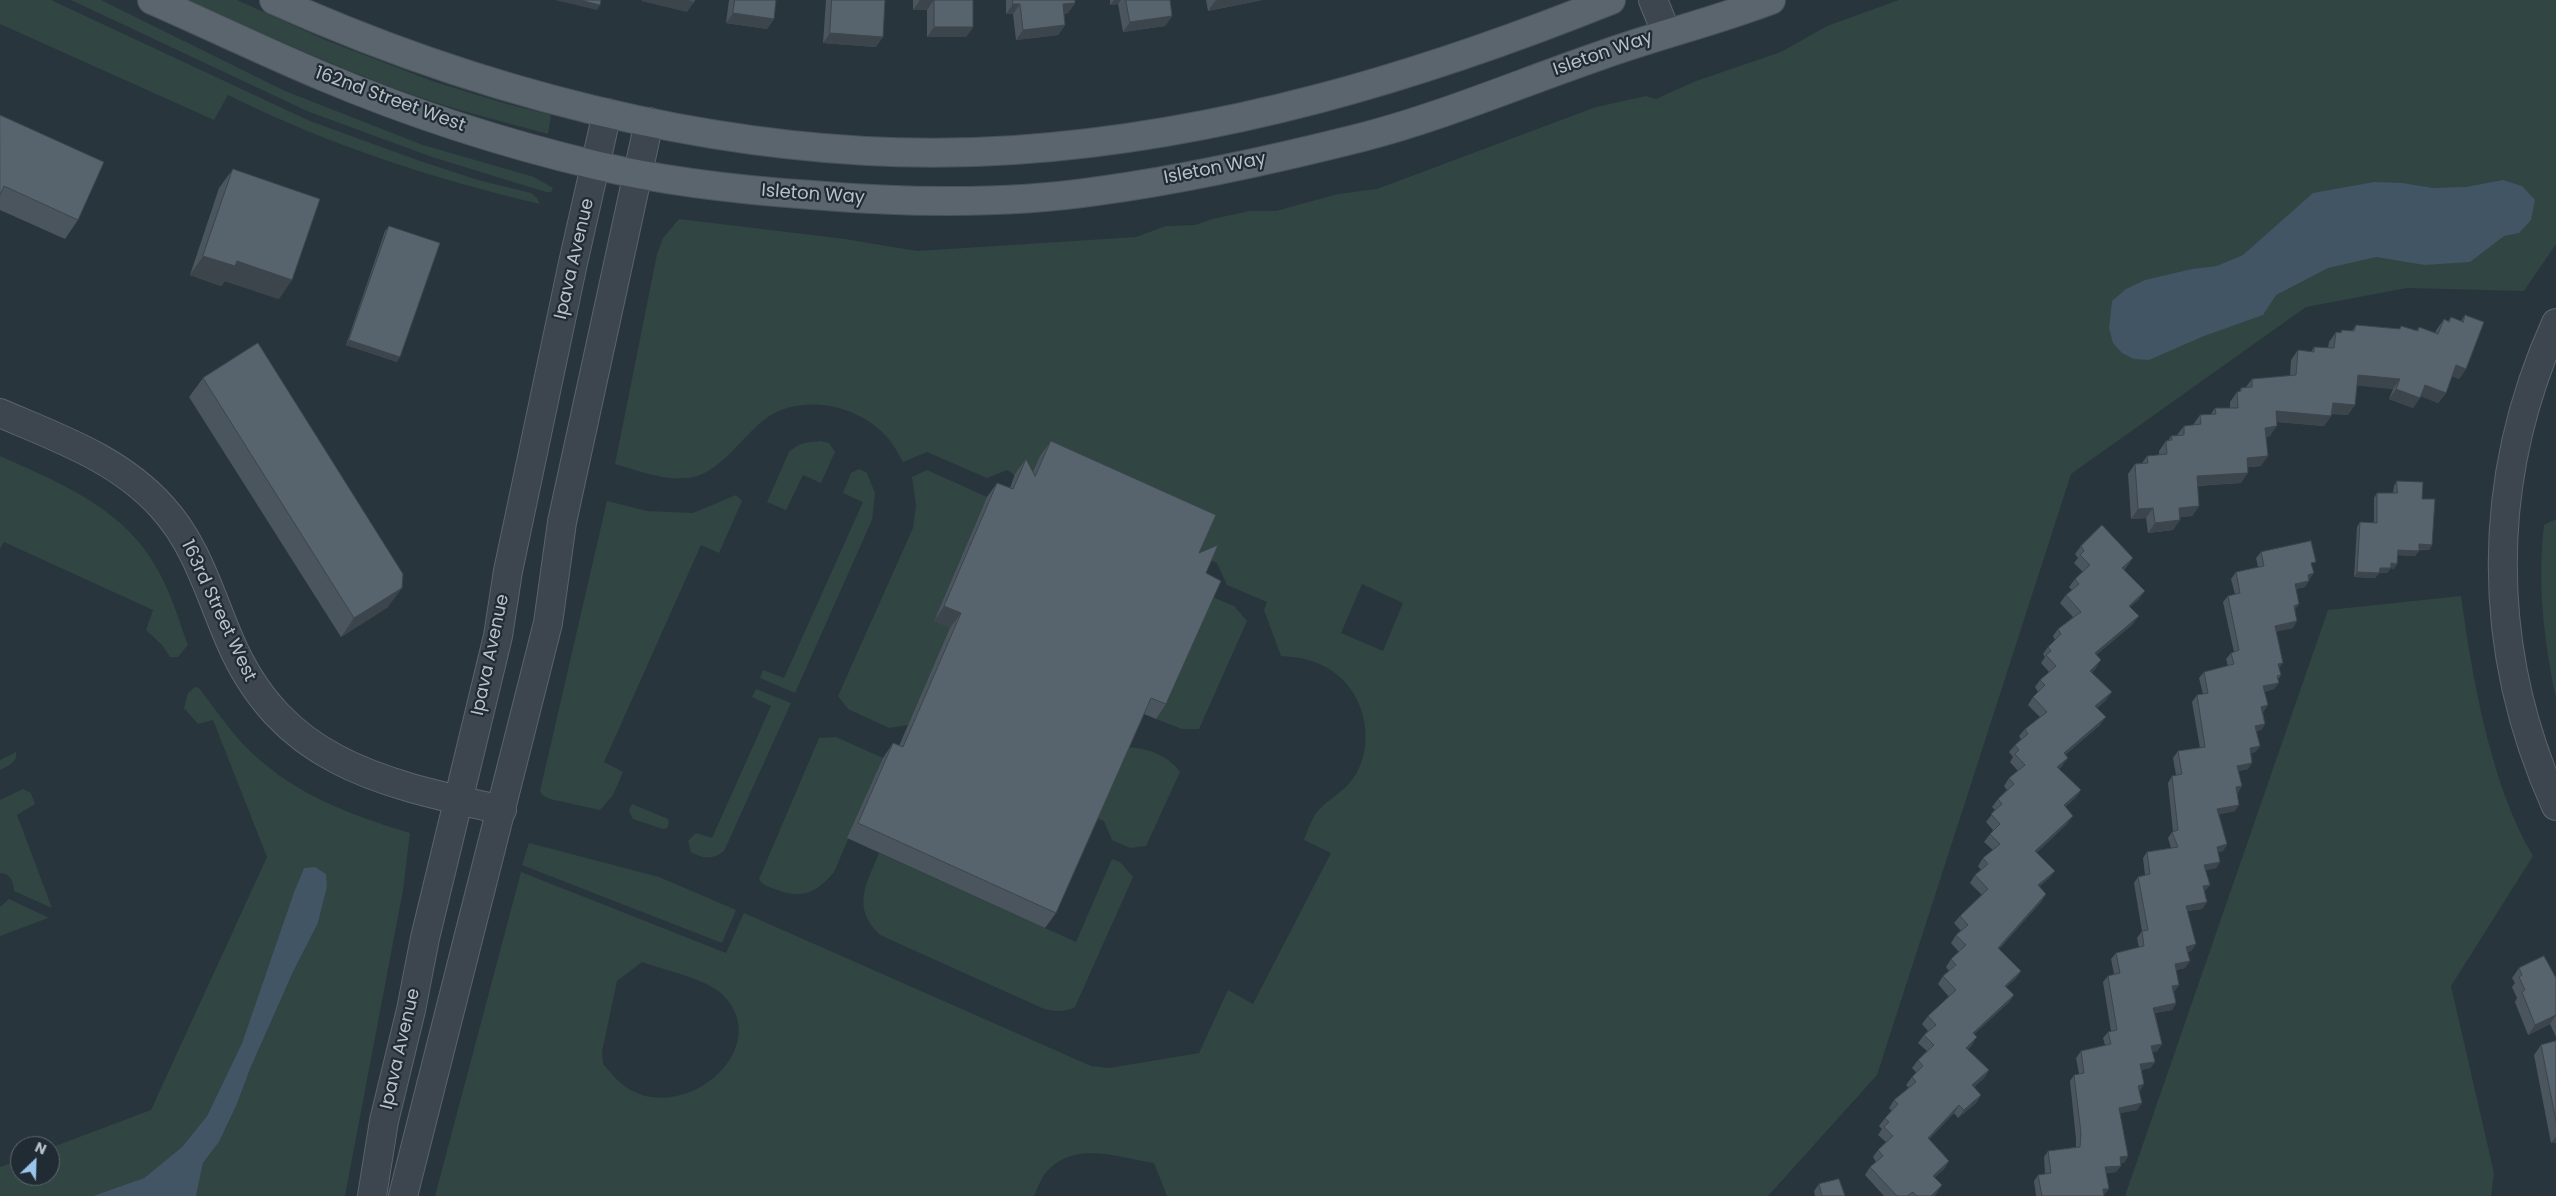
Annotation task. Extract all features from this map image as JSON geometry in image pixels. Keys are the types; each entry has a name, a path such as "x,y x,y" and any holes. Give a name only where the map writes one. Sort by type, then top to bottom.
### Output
{"main road":[{"name":"162nd Street West","path":"152,0 321,76 408,109 466,129 596,165 638,173"},
{"path":"274,0 348,32 440,66 553,100 608,113 739,138 873,151 950,153 1073,145 1221,122 1334,96 1442,63 1611,0"},
{"name":"Isleton Way","path":"638,173 697,184 771,192 916,201 991,200 1098,191 1238,165 1366,136 1666,32 1771,0"}],"street":[{"path":"1653,0 1666,32"},
{"name":"Ipava Avenue","path":"372,1196 384,1121 498,636 508,571 608,113"},
{"name":"Ipava Avenue","path":"403,1196 548,624 562,522 649,122"},
{"path":"2556,323 2536,370 2520,422 2502,531 2501,573 2503,608 2514,682 2536,759 2556,806"},
{"name":"163rd Street West","path":"0,413 107,462 133,480 162,506 190,545 242,668 255,690 297,735 332,757 363,773 426,793 502,810"}],"green space":[{"path":"0,0 51,0 310,121 478,180 531,193 540,204 460,183 381,158 303,129 228,95 214,120 0,24"},
{"path":"71,0 101,0 285,91 423,145 534,177 553,188 551,192 546,192 432,157 307,111"},
{"path":"187,0 237,0 328,41 435,82 551,115 548,134 451,107 394,88 316,57"},
{"path":"1899,0 2556,0 2556,244 2524,291 2407,288 2306,307 2071,474 1877,1075 1768,1196 1167,1196 1154,1163 1095,1153 1068,1157 1055,1164 1044,1175 1034,1196 435,1196 521,872 726,953 744,913 1091,1066 1109,1068 1199,1053 1228,990 1253,1004 1331,853 1304,840 1311,822 1317,812 1353,779 1362,759 1365,745 1363,717 1359,703 1352,691 1343,680 1320,664 1301,658 1281,656 1264,610 1267,602 1227,585 1217,563 1026,487 1007,470 987,478 927,452 903,462 888,438 870,422 843,409 813,404 798,405 771,415 717,465 697,476 666,478 615,464 657,254 663,238 679,219 845,239 917,251 1136,237 1166,226 1195,225 1212,219 1250,211 1276,211 1338,194 1377,189 1596,107 1646,96 1656,99 1696,81 1781,52 1827,26","holes":["1362,584 1403,603 1383,651 1341,633","642,962 707,984 716,989 723,995 736,1016 738,1037 731,1057 717,1075 697,1089 674,1097 650,1097 627,1088 603,1064 602,1052 617,981"]},
{"path":"820,441 829,443 835,452 821,483 803,475 786,510 767,502 789,452 800,445"},
{"path":"0,456 47,477 91,501 130,532 146,551 160,574 172,600 188,645 178,657 170,657 162,645 146,630 153,610 4,542 0,549"},
{"path":"859,469 867,473 875,493 872,520 795,693 760,678 763,670 784,678 863,502 843,493 851,473"},
{"path":"927,470 987,497 934,621 951,628 908,725 889,728 848,709 838,696 913,528 916,505 912,477"},
{"path":"736,495 742,501 719,553 701,545 604,762 623,772 613,795 600,810 550,799 542,795 540,791 607,501 647,511 693,513"},
{"path":"2556,519 2556,698 2545,633 2541,569 2544,525"},
{"path":"1210,596 1234,606 1247,621 1199,729 1182,729 1156,719"},
{"path":"2461,596 2471,661 2485,730 2506,797 2518,828 2533,856 2451,986 2494,1173 2491,1196 2125,1196 2328,610"},
{"path":"195,687 199,688 241,742 278,775 341,809 410,833 403,890 345,1196 196,1196 203,1163 219,1142 293,972 318,923 322,907 304,868 242,1043 207,1116 182,1147 144,1178 93,1196 0,1196 0,1167 10,1164 10,1186 60,1186 60,1144 151,1110 267,857 213,720 198,724 184,708 188,693"},
{"path":"756,689 791,703 724,851 708,858 700,856 691,852 688,841 696,833 712,838 771,706 752,697"},
{"path":"836,737 883,758 834,872 815,890 801,894 793,894 768,887 759,879 819,738"},
{"path":"1126,747 1142,749 1163,757 1180,772 1146,846 1130,848 1112,840 1104,821 1095,817"},
{"path":"16,752 14,761 0,770 0,760"},
{"path":"23,789 31,793 35,804 17,815 52,908 14,891 11,879 0,873 0,800"},
{"path":"632,804 668,819 669,824 667,828 663,829 633,819 629,811"},
{"path":"529,843 659,877 736,910 722,943 522,865"},
{"path":"879,853 1076,942 1112,859 1120,862 1133,877 1075,1007 1064,1011 1055,1011 1042,1008 880,935 871,925 864,905 866,886"},
{"path":"9,899 48,918 0,936 0,907"}],"water":[{"path":"2503,180 2522,186 2535,200 2531,220 2519,233 2504,236 2470,262 2425,265 2376,257 2328,268 2276,295 2263,315 2204,336 2149,360 2134,359 2122,353 2113,343 2109,328 2112,301 2126,289 2145,280 2192,269 2217,266 2243,255 2313,193 2374,182 2402,183 2433,188 2466,187"},
{"path":"315,867 326,874 327,886 318,923 293,972 219,1142 203,1163 196,1196 93,1196 144,1178 182,1147 207,1116 242,1043 304,868"}],"building":[{"path":"580,0 601,0 600,5"},
{"path":"735,0 776,0 774,19 733,13"},
{"path":"832,0 885,0 883,37 830,33"},
{"path":"934,0 973,0 973,27 934,27"},
{"path":"1013,0 1075,0 1075,3 1063,4 1065,25 1023,30 1020,4 1013,4"},
{"path":"1126,0 1170,0 1172,16 1130,22"},
{"path":"0,115 104,162 78,220 4,186 0,195"},
{"path":"233,169 320,199 292,280 237,261 235,266 203,256"},
{"path":"389,226 440,243 400,357 349,340"},
{"path":"2465,315 2484,322 2466,369 2456,365 2446,393 2425,385 2420,398 2396,389 2400,379 2358,375 2355,405 2333,403 2331,416 2276,411 2277,426 2265,428 2268,456 2247,458 2248,473 2197,476 2199,506 2179,508 2180,520 2155,523 2153,508 2138,509 2135,464 2148,463 2147,456 2167,454 2166,441 2172,440 2171,436 2184,435 2184,426 2201,424 2200,415 2216,414 2215,408 2238,408 2237,392 2241,391 2241,388 2252,387 2252,379 2296,375 2298,350 2314,352 2314,347 2334,348 2336,332 2341,333 2342,330 2354,331 2356,325 2400,329 2401,326 2418,331 2419,327 2438,334 2444,319 2449,322 2451,317 2463,322"},
{"path":"258,343 403,574 402,588 354,618 203,378"},
{"path":"1051,441 1216,515 1199,553 1218,545 1206,573 1221,581 1166,704 1151,698 1056,913 858,823 893,743 903,747 961,613 944,606 997,483 1013,489 1026,459 1035,476"},
{"path":"2397,481 2423,482 2422,499 2435,499 2432,545 2419,544 2419,551 2398,550 2397,564 2391,563 2391,568 2380,568 2379,573 2357,572 2360,522 2377,523 2377,493 2397,493"},
{"path":"2102,525 2133,558 2122,568 2145,591 2129,606 2139,616 2095,653 2101,660 2090,671 2112,692 2095,706 2106,717 2064,753 2068,758 2057,767 2081,790 2064,805 2073,816 2035,851 2055,871 2038,885 2046,894 1998,948 2021,971 2005,986 2014,995 1973,1033 1977,1037 1966,1048 1989,1070 1972,1085 1981,1095 1964,1110 1959,1105 1928,1138 1949,1161 1933,1176 1942,1185 1931,1196 1917,1196 1913,1192 1907,1196 1897,1196 1870,1167 1883,1156 1878,1150 1893,1136 1884,1127 1889,1122 1885,1118 1898,1104 1894,1100 1916,1082 1912,1077 1923,1066 1918,1060 1934,1045 1924,1035 1936,1025 1928,1016 1956,990 1943,976 1956,965 1951,959 1966,945 1956,935 1968,925 1960,916 1988,889 1975,875 1988,864 1983,858 2000,844 1990,834 2000,824 1991,814 2002,804 1998,799 2014,784 2009,778 2025,765 2015,754 2019,750 2015,745 2028,734 2025,729 2047,712 2033,697 2045,685 2040,680 2056,666 2046,655 2051,651 2048,647 2061,634 2058,629 2081,612 2066,595 2079,584 2075,579 2090,565 2080,555 2084,551 2081,546"},
{"path":"2311,541 2316,562 2311,563 2314,573 2308,575 2309,581 2295,584 2299,604 2294,606 2297,621 2275,626 2283,663 2278,664 2281,675 2277,676 2279,683 2263,686 2268,705 2261,707 2265,724 2255,726 2260,746 2250,748 2252,763 2237,766 2242,786 2236,787 2239,805 2217,809 2227,844 2217,847 2220,862 2204,865 2210,885 2203,886 2207,902 2186,906 2196,944 2186,947 2190,961 2175,964 2179,985 2172,986 2176,1003 2153,1008 2162,1044 2151,1046 2155,1062 2140,1064 2144,1084 2138,1086 2142,1103 2119,1108 2128,1156 2120,1157 2121,1166 2105,1167 2109,1189 2103,1189 2104,1196 2042,1196 2038,1175 2051,1173 2048,1151 2080,1147 2081,1133 2074,1075 2084,1073 2081,1051 2111,1044 2108,1032 2117,1030 2108,976 2120,973 2116,953 2144,946 2142,931 2148,930 2138,877 2150,874 2147,852 2178,847 2172,832 2178,830 2172,776 2182,774 2178,751 2205,747 2197,695 2208,693 2204,672 2234,664 2231,653 2239,650 2228,596 2240,593 2236,572 2264,566 2261,552"},
{"path":"2544,956 2556,978 2556,1015 2535,1025 2522,992 2525,990 2519,977 2522,975 2519,968"},
{"path":"2556,1041 2556,1121 2541,1045"},
{"path":"1839,1179 1845,1196 1822,1196 1819,1184"}]}
